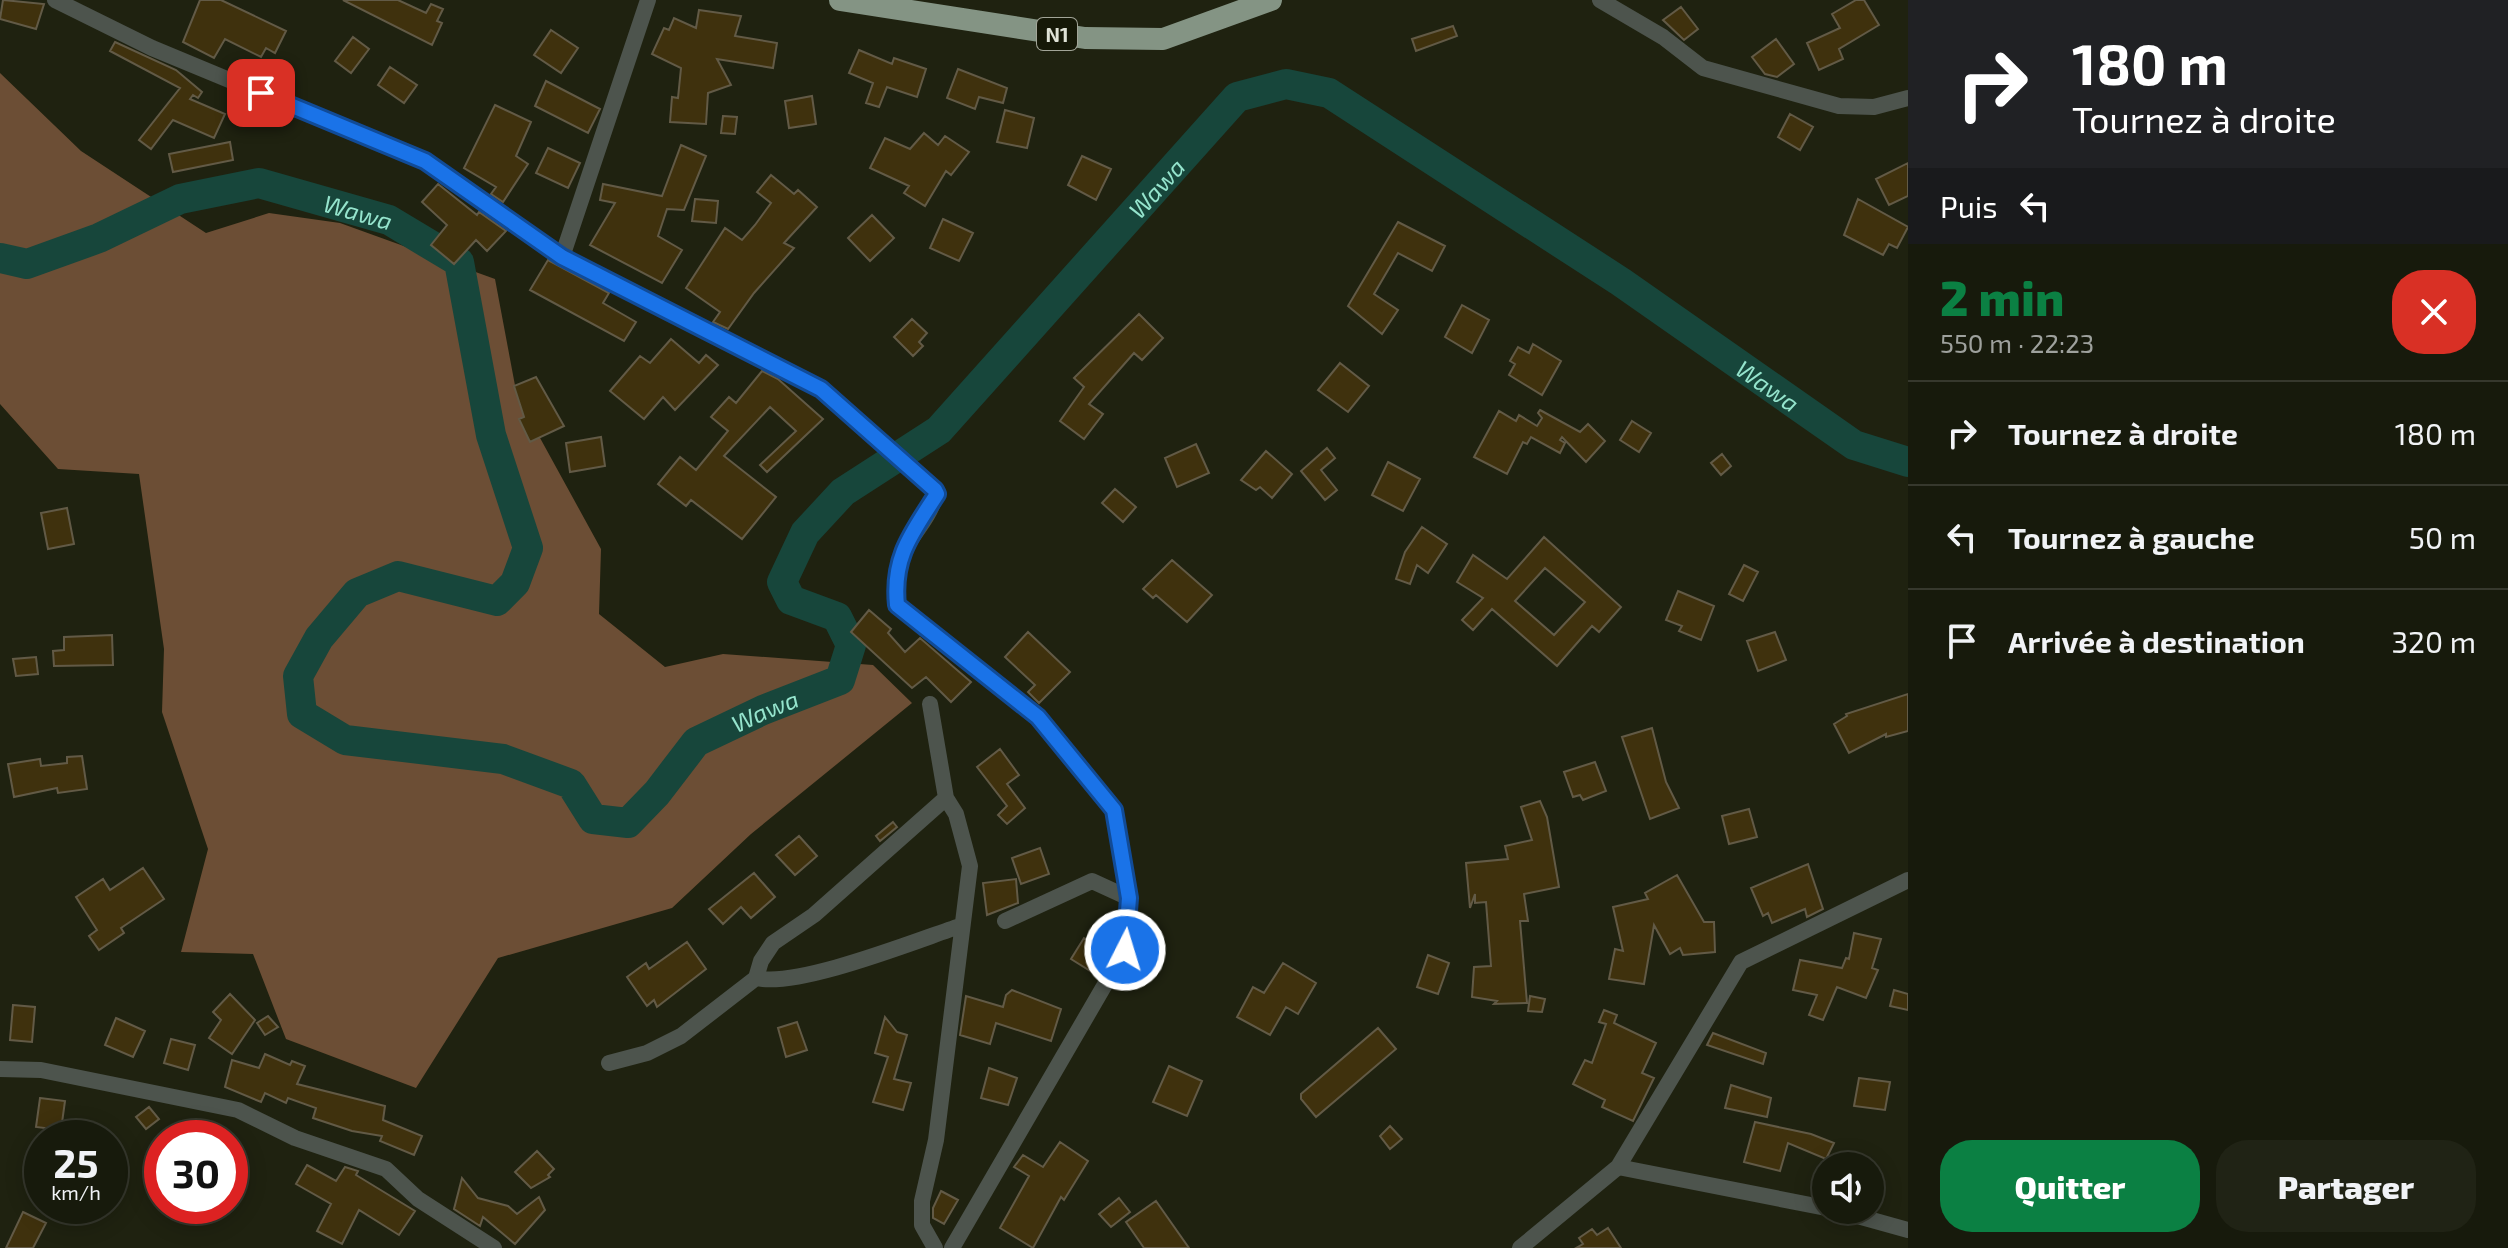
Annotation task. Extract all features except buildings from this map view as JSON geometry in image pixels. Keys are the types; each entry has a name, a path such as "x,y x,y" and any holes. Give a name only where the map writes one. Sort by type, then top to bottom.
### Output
{"highway":[{"name":"N1","path":"840,0 1085,38 1163,39 1271,0"}],"street":[{"path":"55,0 152,48 425,161 562,257 821,389 937,494 903,549 895,580 897,605 1038,717 1114,810 1129,898 1125,950 952,1248"},
{"path":"562,257 648,0"},
{"path":"1600,0 1663,37 1703,68 1839,106 1874,107 1908,98"},
{"path":"930,704 946,798 956,814 970,866 960,926 936,1140 922,1201 922,1225 935,1248"},
{"path":"609,1063 647,1053 681,1036 756,978 761,961 773,943 814,915 946,798"},
{"path":"1520,1248 1618,1167 1741,962 1908,880"},
{"path":"1005,921 1092,881 1129,898"},
{"path":"756,978 770,981 824,969 960,926"},
{"path":"0,1069 41,1070 238,1110 295,1138 386,1169 418,1199 494,1248"},
{"path":"1618,1167 1812,1205"},
{"path":"1884,1223 1908,1230"}],"shaded area":[{"path":"0,73 81,151 206,233 269,213 340,223 495,279 517,396 601,549 599,614 665,667 723,654 873,665 912,703 751,834 672,908 498,958 416,1088 286,1039 253,954 181,952 208,849 162,712 164,649 139,474 58,469 0,404"}],"waterway":[{"name":"Wawa","path":"0,258 27,264 99,238 180,199 259,183 389,220 459,262 491,435 528,548 515,583 497,601 398,576 357,593 319,638 298,676 302,714 345,740 503,759 571,784 593,819 628,823 657,793 696,742 763,710 840,680 851,645 837,617 791,600 782,582 805,533 843,492 939,430 1237,97 1286,84 1329,93 1621,282 1854,445 1908,462"}],"route":[{"path":"261,93 425,161 562,257 821,389 935,490 937,494 903,549 895,580 897,605 1038,717 1114,810 1129,898 1125,950"}]}
